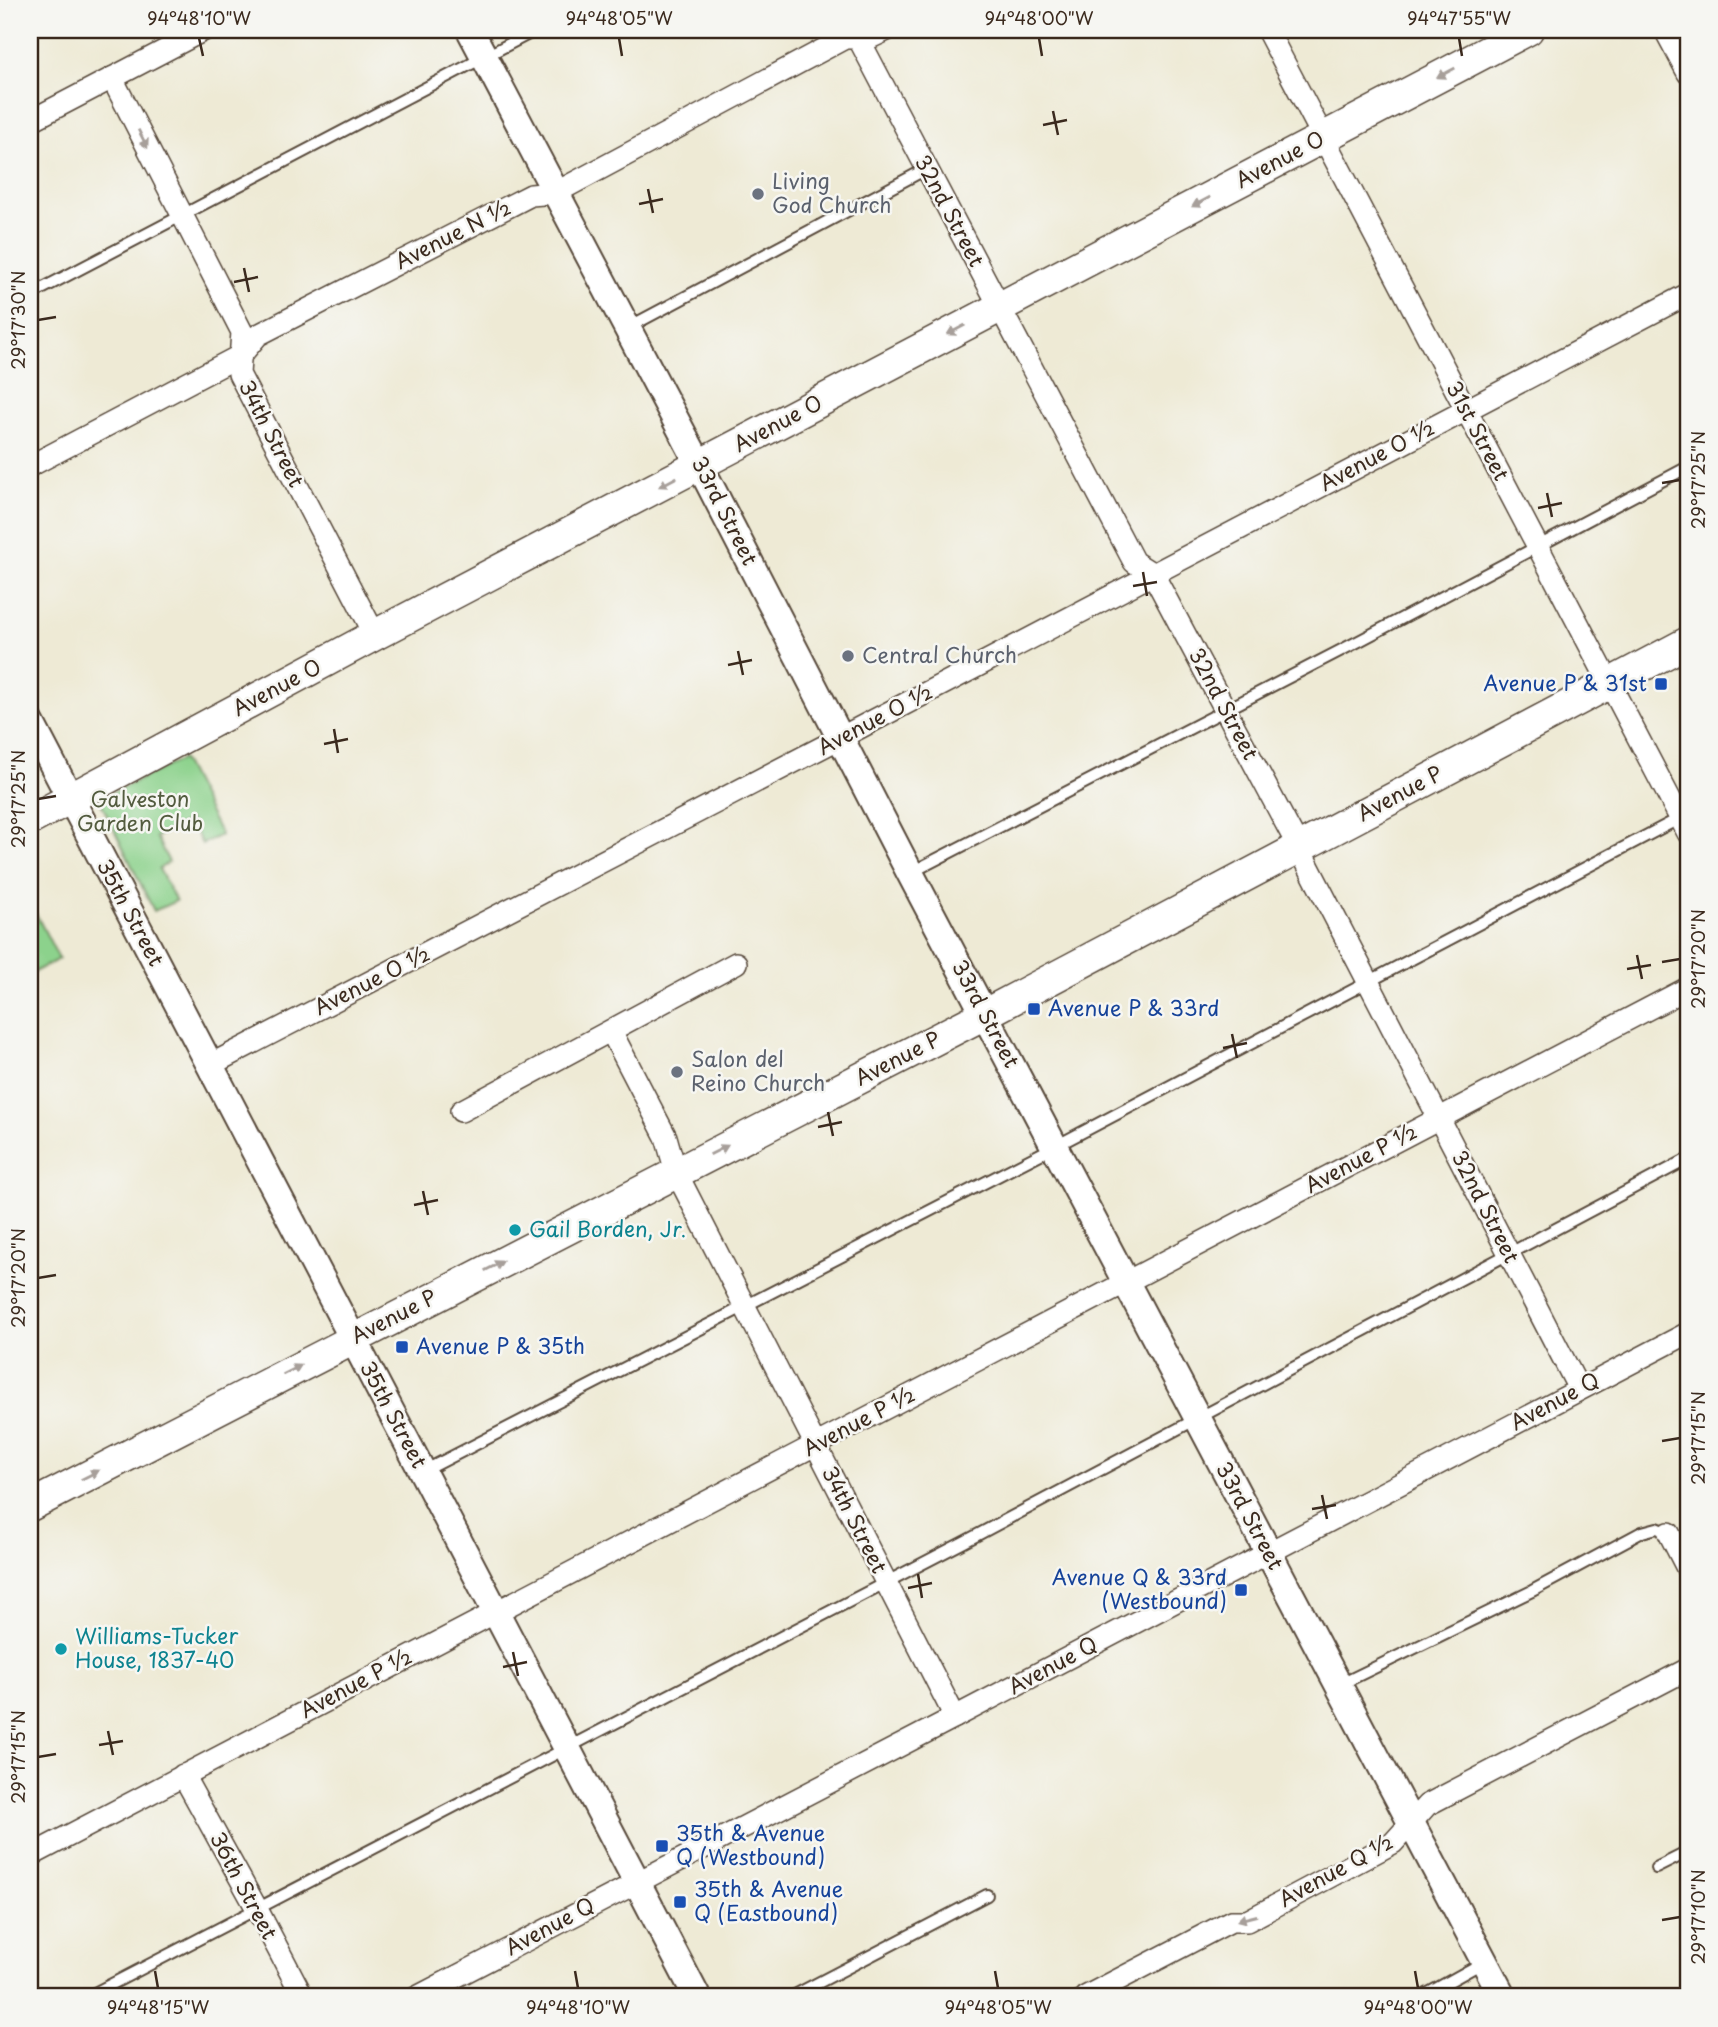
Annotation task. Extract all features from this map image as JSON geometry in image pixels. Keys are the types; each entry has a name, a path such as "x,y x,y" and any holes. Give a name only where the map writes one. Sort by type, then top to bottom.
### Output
{"main road":[{"name":"Avenue O","path":"30,820 375,635 1528,30"},
{"name":"Avenue P","path":"30,1506 985,1014 1688,642"}],"street":[{"path":"30,121 204,30"},
{"name":"33rd Street","path":"470,30 1054,1147 1503,1997"},
{"name":"Avenue N ½","path":"30,466 242,355 258,335 530,195 555,193 840,40 856,34 870,38 887,30"},
{"name":"31st Street","path":"1267,30 1610,683 1686,821"},
{"path":"1665,30 1688,73"},
{"name":"32nd Street","path":"856,34 1134,562 1153,574 1369,981 1579,1389"},
{"name":"34th Street","path":"112,78 242,332 239,373 375,635"},
{"name":"Avenue O ½","path":"209,1065 1688,293"},
{"name":"35th Street","path":"30,722 697,1997"},
{"path":"461,1111 736,963"},
{"name":"Avenue P ½","path":"30,1856 1688,988"},
{"name":"34th Street","path":"611,1031 666,1137 677,1172 744,1307 955,1717"},
{"name":"Avenue Q","path":"417,1997 1688,1332"},
{"path":"1669,1533 1688,1570"},
{"name":"Avenue Q ½","path":"1085,1997 1231,1921 1247,1921 1393,1843 1427,1805 1688,1669"},
{"name":"36th Street","path":"183,1775 303,1997"}],"lane":[{"path":"30,295 537,30"},
{"path":"626,328 926,169"},
{"path":"911,873 1688,467"},
{"path":"422,1472 1054,1147 1369,981 1686,821"},
{"path":"87,1997 1198,1419 1688,1159"},
{"path":"1339,1686 1532,1591 1642,1532 1657,1528 1669,1533"},
{"path":"1656,1868 1688,1852"},
{"path":"791,1997 987,1895"},
{"path":"1421,1997 1485,1962"}],"green space":[{"name":"Galveston Garden Club","path":"182,759 221,835 202,844 189,820 156,837 169,862 159,869 176,901 154,911 99,799"},
{"path":"34,910 59,959 30,974 30,912"}],"place":[{"name":"Living God Church","path":"758,194"},
{"name":"Central Church","path":"848,656"},
{"name":"Avenue P & 31st","path":"1661,684"},
{"name":"Avenue P & 33rd","path":"1034,1009"},
{"name":"Salon del Reino Church","path":"677,1072"},
{"name":"Gail Borden, Jr.","path":"515,1230"},
{"name":"Avenue P & 35th","path":"402,1347"},
{"name":"Avenue Q & 33rd (Westbound)","path":"1241,1590"},
{"name":"Williams-Tucker House, 1837-40","path":"61,1649"},
{"name":"35th & Avenue Q (Westbound)","path":"662,1846"},
{"name":"35th & Avenue Q (Eastbound)","path":"680,1902"}]}
